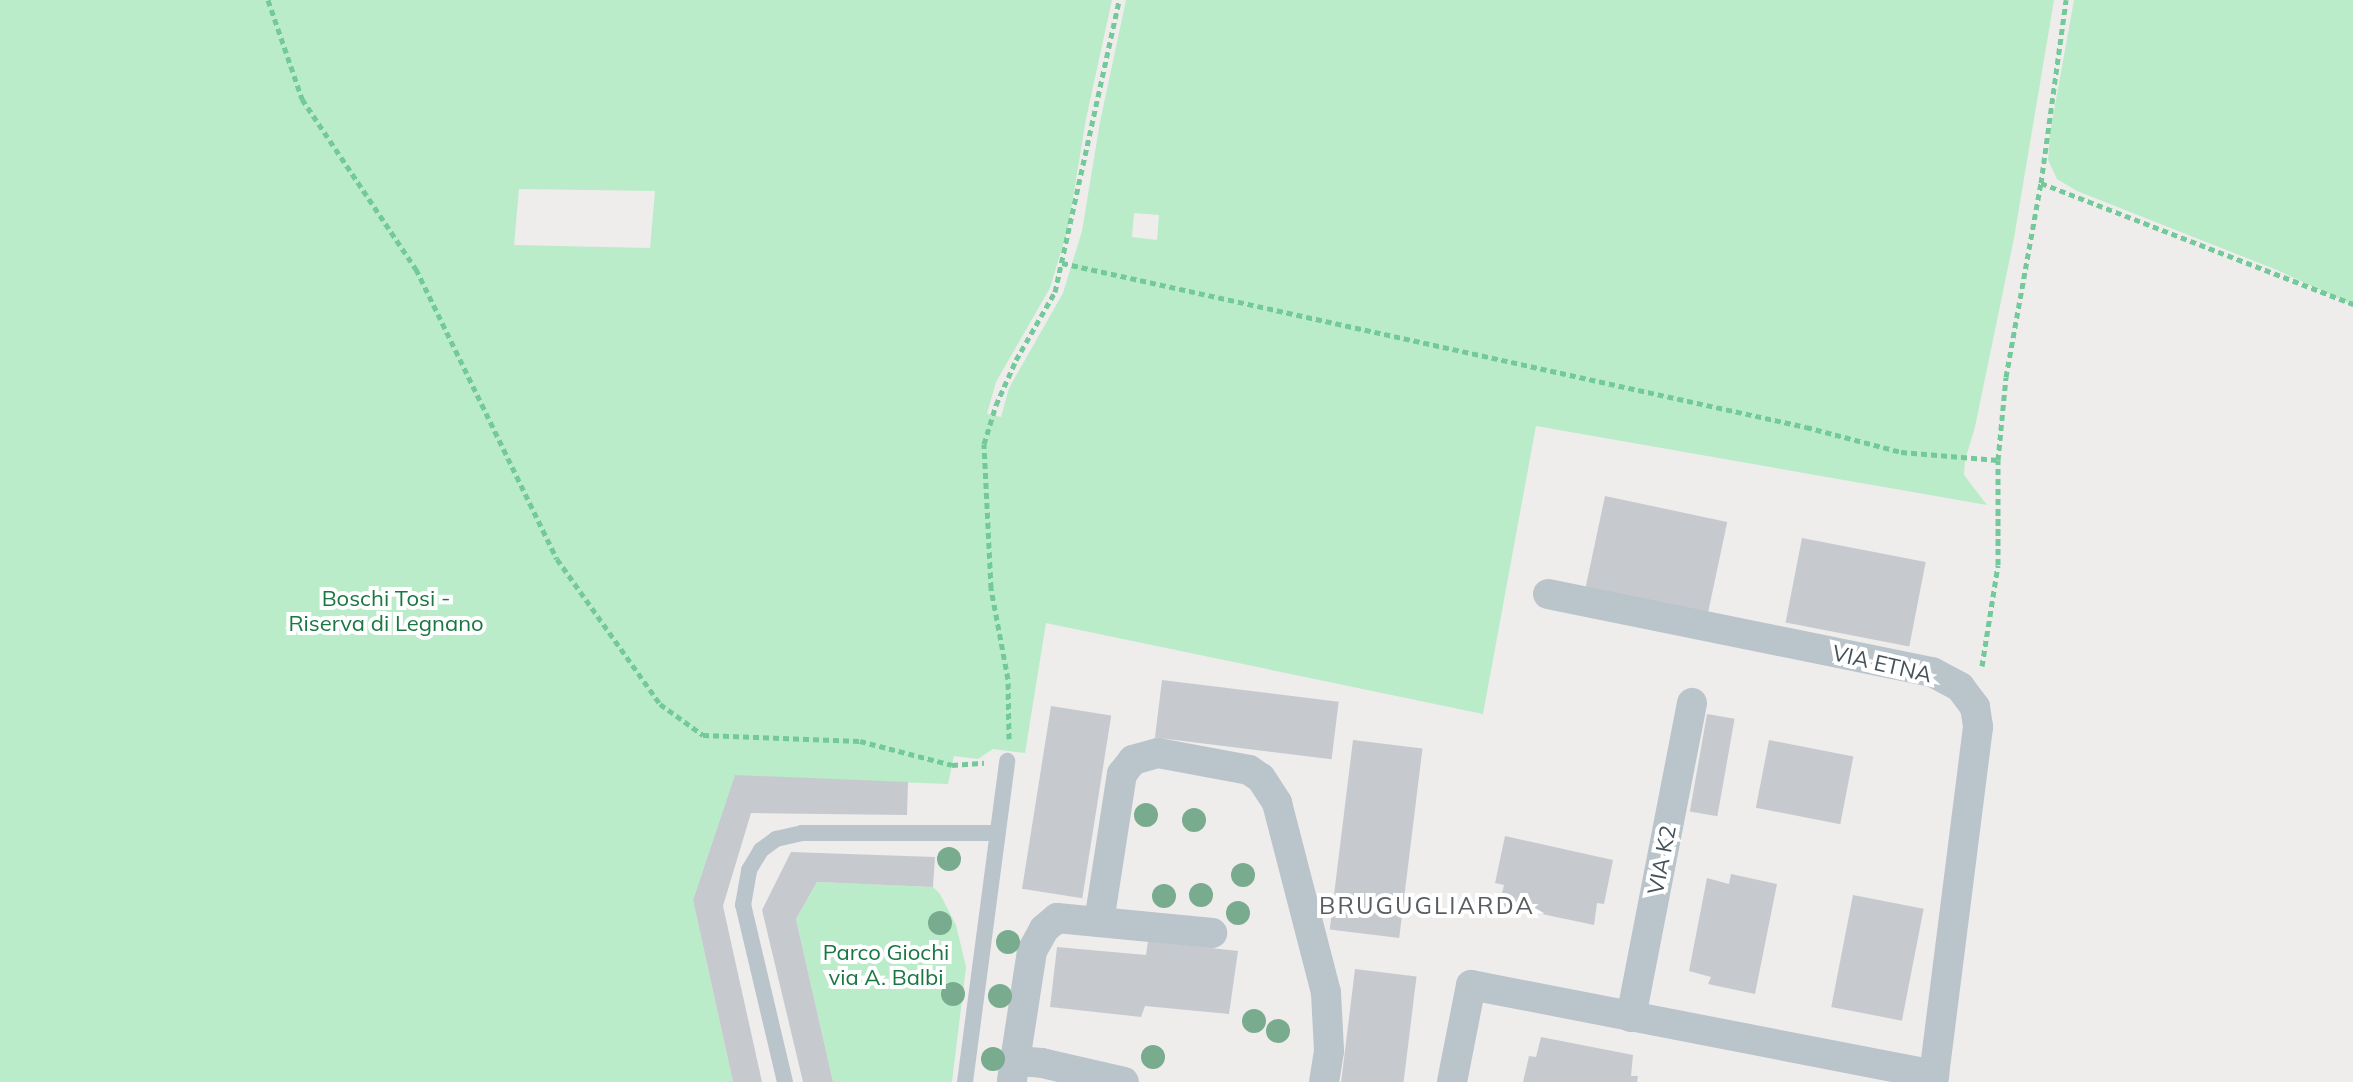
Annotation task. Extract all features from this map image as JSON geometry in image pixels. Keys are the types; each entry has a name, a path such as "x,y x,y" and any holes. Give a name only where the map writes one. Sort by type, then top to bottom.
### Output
{"street":[{"name":"VIA ETNA","path":"1548,594 1932,672 1960,687 1975,707"},
{"name":"VIA K2","path":"1631,1017 1692,703"},
{"path":"1452,1082 1471,985 1934,1079 1978,727 1975,707"},
{"path":"1099,922 1122,774 1133,760 1158,753 1249,770 1261,778 1277,803 1326,993 1329,1051 1324,1082"},
{"path":"1124,1082 1042,1063 1013,1072 1032,951 1044,929 1057,918 1212,933"}],"lane":[{"path":"965,1082 1007,761"},
{"path":"785,1082 743,905 749,870 761,850 776,839 802,833 997,833"}],"path":[{"path":"268,0 302,99 416,269 557,559 660,704 703,735 860,741 952,765 1007,761 1008,679 991,588 984,444 996,405 1016,360 1055,292 1119,0"},
{"path":"1975,707 1998,565 1998,460 2011,348 2041,183 2066,0"},
{"path":"2041,183 2353,304"},
{"path":"1062,263 1806,427 1901,452 1998,460"}],"green space":[{"name":"Boschi Tosi - Riserva di Legnano","path":"0,0 1112,0 1086,119 1068,228 1050,288 996,382 987,414 1001,417 1009,388 1063,293 1082,231 1100,122 1126,0 2054,0 2014,238 1975,427 1965,460 1964,475 1987,505 1536,426 1483,714 1046,623 1025,753 993,749 978,759 954,756 948,784 735,776 693,900 733,1082 0,1082","holes":["519,189 655,191 650,248 514,245","1134,213 1159,215 1157,240 1132,237"]},
{"path":"2074,0 2353,0 2353,305 2277,270 2077,191 2057,179 2048,160 2050,133"},
{"name":"Parco Giochi via A. Balbi","path":"817,882 933,887 940,894 956,925 966,967 952,1082 833,1082 796,919"}],"building":[{"path":"1605,496 1727,522 1708,614 1585,588"},
{"path":"1802,538 1926,562 1909,646 1786,622"},
{"path":"1162,680 1339,702 1332,759 1155,738"},
{"path":"1051,706 1111,716 1082,898 1022,889"},
{"path":"1707,714 1735,719 1717,816 1690,811"},
{"path":"1353,740 1422,749 1399,938 1330,930"},
{"path":"1769,740 1853,756 1840,824 1756,808"},
{"path":"735,775 908,782 907,815 751,813 723,906 762,1082 733,1082 693,900"},
{"path":"1505,836 1613,860 1604,904 1597,903 1594,925 1499,905 1504,885 1495,883"},
{"path":"791,852 935,857 933,887 817,882 796,919 833,1082 803,1082 762,910"},
{"path":"1731,874 1777,884 1755,994 1708,984 1711,977 1689,971 1707,878 1729,884"},
{"path":"1853,895 1924,909 1902,1021 1831,1007"},
{"path":"1148,941 1238,951 1229,1014 1145,1006 1141,1017 1050,1007 1057,947 1146,955"},
{"path":"1355,969 1417,977 1404,1082 1341,1082"},
{"path":"1541,1037 1633,1055 1631,1076 1638,1076 1637,1082 1523,1082 1529,1056 1536,1057"}],"district":[{"name":"BRUGUGLIARDA","path":"1427,906"}]}
